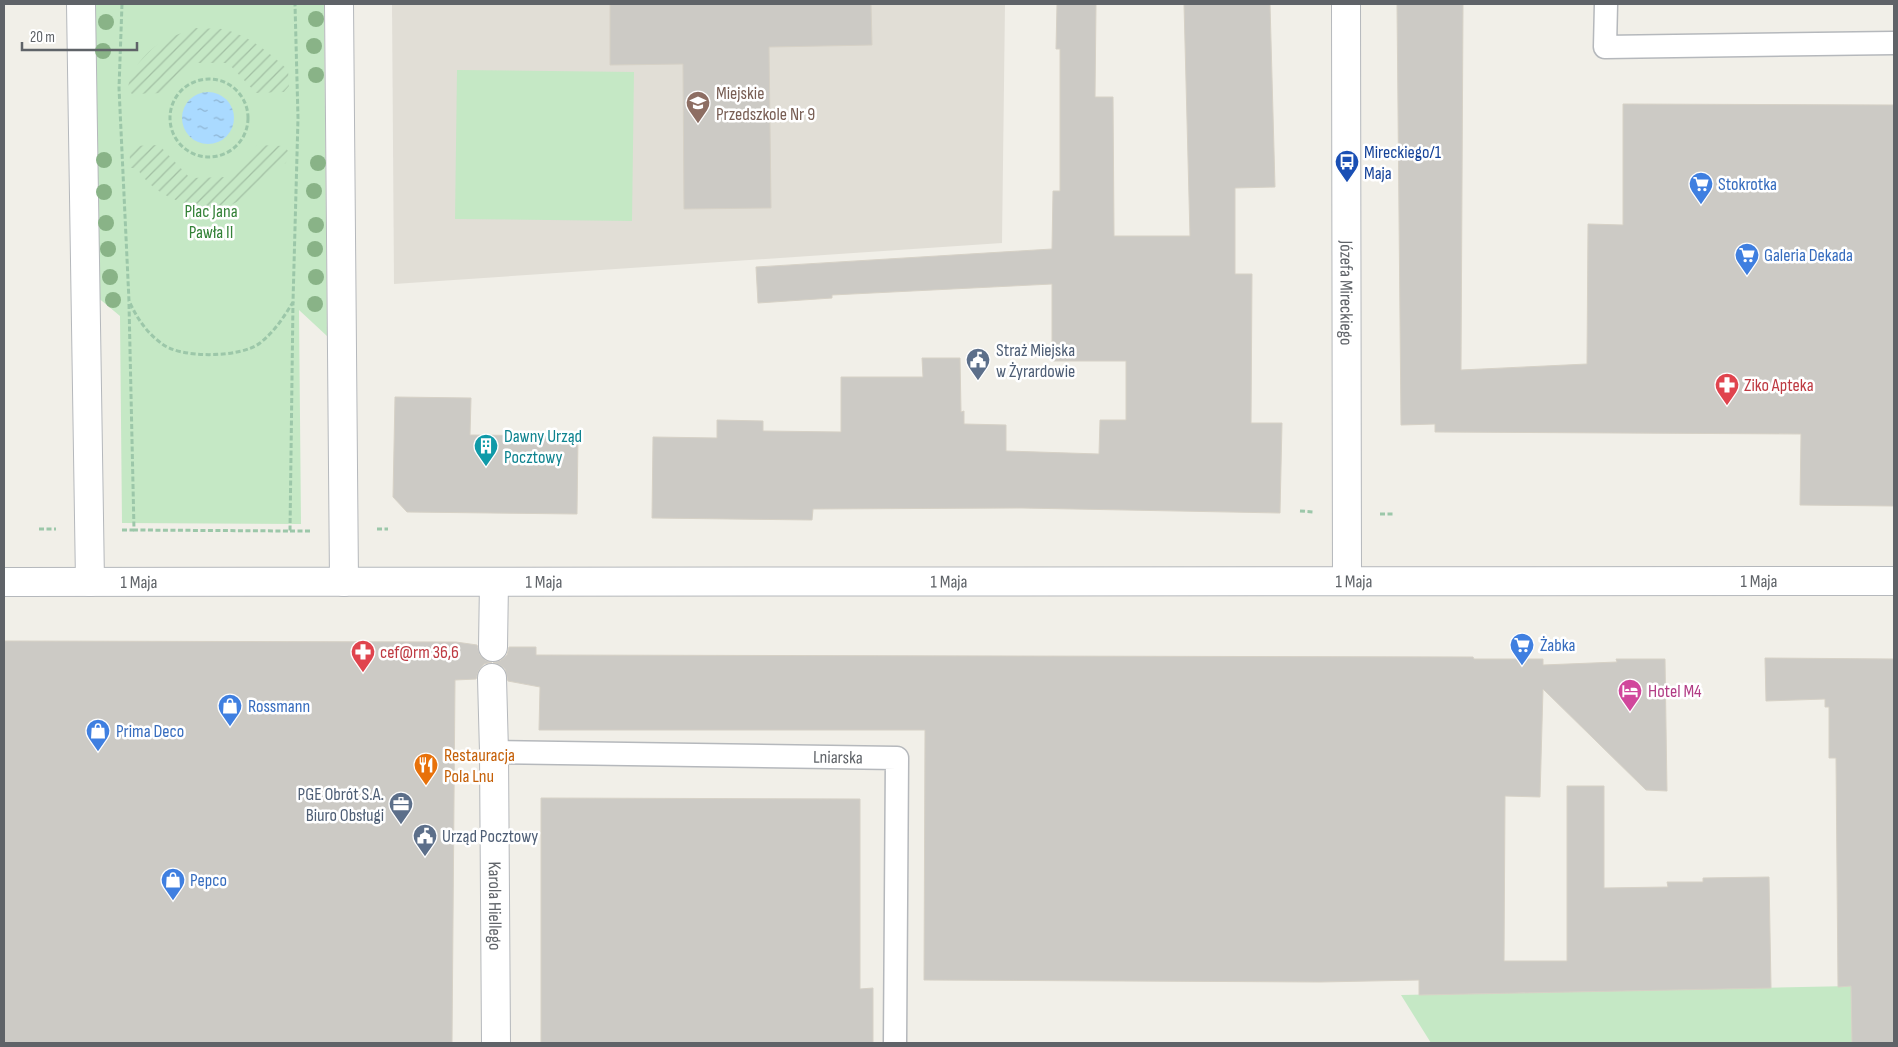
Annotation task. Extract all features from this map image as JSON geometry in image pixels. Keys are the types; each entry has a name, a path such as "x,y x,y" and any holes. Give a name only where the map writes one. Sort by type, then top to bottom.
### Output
{"street":[{"path":"81,4 90,582"},
{"path":"339,4 344,582"},
{"name":"Józefa Mireckiego","path":"1346,4 1347,581"},
{"name":"1 Maja","path":"4,582 1894,581"},
{"path":"494,582 494,647"},
{"name":"Karola Hiellego","path":"492,678 496,1043"}],"lane":[{"path":"1606,4 1605,48 1894,43"},
{"name":"Lniarska","path":"494,752 896,758 895,1043"}],"path":[{"path":"122,4 119,88 129,301 134,530 300,531"},
{"path":"290,531 298,118 295,4"},
{"path":"204,80 217,80 229,84 240,93 246,104 248,118 247,130 241,141 226,153 209,158 196,155 185,149 176,140 170,116 173,103 181,92 191,84 204,80"},
{"path":"129,301 138,320 162,345 184,352 208,355 235,353 258,344 279,325 293,302"}],"shaded area":[{"name":"Miejskie Przedszkole Nr 9","path":"392,4 1005,4 1002,243 394,284"}],"green space":[{"name":"Plac Jana Pawła II","path":"92,4 324,4 327,336 299,310 301,524 122,523 120,316 96,296"},
{"path":"195,28 222,29 250,40 288,70 289,86 284,92 256,93 228,63 189,63 164,93 132,94 128,90 135,68 152,49 168,38"},
{"path":"457,70 634,72 632,221 455,219"},
{"path":"159,145 190,178 230,177 257,145 284,146 288,151 286,163 271,173 246,197 228,206 202,207 176,200 164,194 153,187 137,168 131,168 129,151 133,146"},
{"path":"1851,986 1852,1043 1431,1043 1401,995"}],"water":[{"path":"203,92 213,92 227,99 234,113 234,123 227,137 213,144 203,144 193,140 186,133 182,123 182,113 186,103 193,96"}],"building":[{"path":"610,4 871,4 872,45 769,47 771,208 684,209 683,64 610,65"},
{"path":"1057,4 1096,4 1095,97 1113,97 1114,236 1190,236 1184,4 1270,4 1275,187 1235,188 1235,274 1252,274 1251,423 1282,423 1280,513 1022,508 813,509 812,520 652,518 653,437 717,438 717,420 763,421 763,431 841,432 841,377 923,377 922,358 960,358 961,412 964,411 964,424 1006,425 1006,451 1099,454 1100,420 1126,420 1126,361 1052,361 1052,284 832,295 832,298 758,303 756,267 1052,249 1053,191 1060,191 1060,49 1056,49"},
{"name":"Galeria Dekada","path":"1397,4 1463,4 1461,370 1587,364 1588,224 1623,225 1623,104 1894,105 1894,506 1800,505 1801,434 1435,432 1435,424 1401,425"},
{"name":"Dawny Urząd Pocztowy","path":"395,397 471,398 470,435 578,436 577,514 407,512 393,497"},
{"path":"4,641 456,642 477,645 480,655 485,660 492,662 484,664 479,670 476,679 455,680 452,1043 4,1043"},
{"path":"509,647 536,647 536,655 1473,657 1474,659 1543,659 1543,665 1617,662 1616,659 1665,659 1667,791 1646,790 1543,689 1540,797 1505,796 1504,961 1567,961 1567,786 1604,786 1604,888 1668,887 1667,882 1703,882 1703,878 1769,877 1771,988 1419,995 1419,980 1320,982 924,980 925,730 539,730 540,687 508,681 505,669 493,663 507,655"},
{"path":"1765,658 1894,659 1894,1043 1852,1043 1851,986 1838,987 1836,758 1829,758 1829,707 1825,707 1825,699 1766,701"},
{"path":"541,798 860,799 860,989 873,988 873,1043 541,1043"}],"place":[{"name":"Miejskie Przedszkole Nr 9","path":"698,124"},
{"name":"Mireckiego/1 Maja","path":"1347,183"},
{"name":"Stokrotka","path":"1701,205"},
{"name":"Galeria Dekada","path":"1747,276"},
{"name":"Straż Miejska w Żyrardowie","path":"978,381"},
{"name":"Ziko Apteka","path":"1727,406"},
{"name":"Dawny Urząd Pocztowy","path":"486,467"},
{"name":"Żabka","path":"1522,666"},
{"name":"cef@rm 36,6","path":"363,673"},
{"name":"Hotel M4","path":"1630,712"},
{"name":"Rossmann","path":"230,727"},
{"name":"Prima Deco","path":"98,752"},
{"name":"Restauracja Pola Lnu","path":"426,786"},
{"name":"PGE Obrót S.A. Biuro Obsługi","path":"401,825"},
{"name":"Urząd Pocztowy","path":"425,857"},
{"name":"Pepco","path":"173,901"}]}
